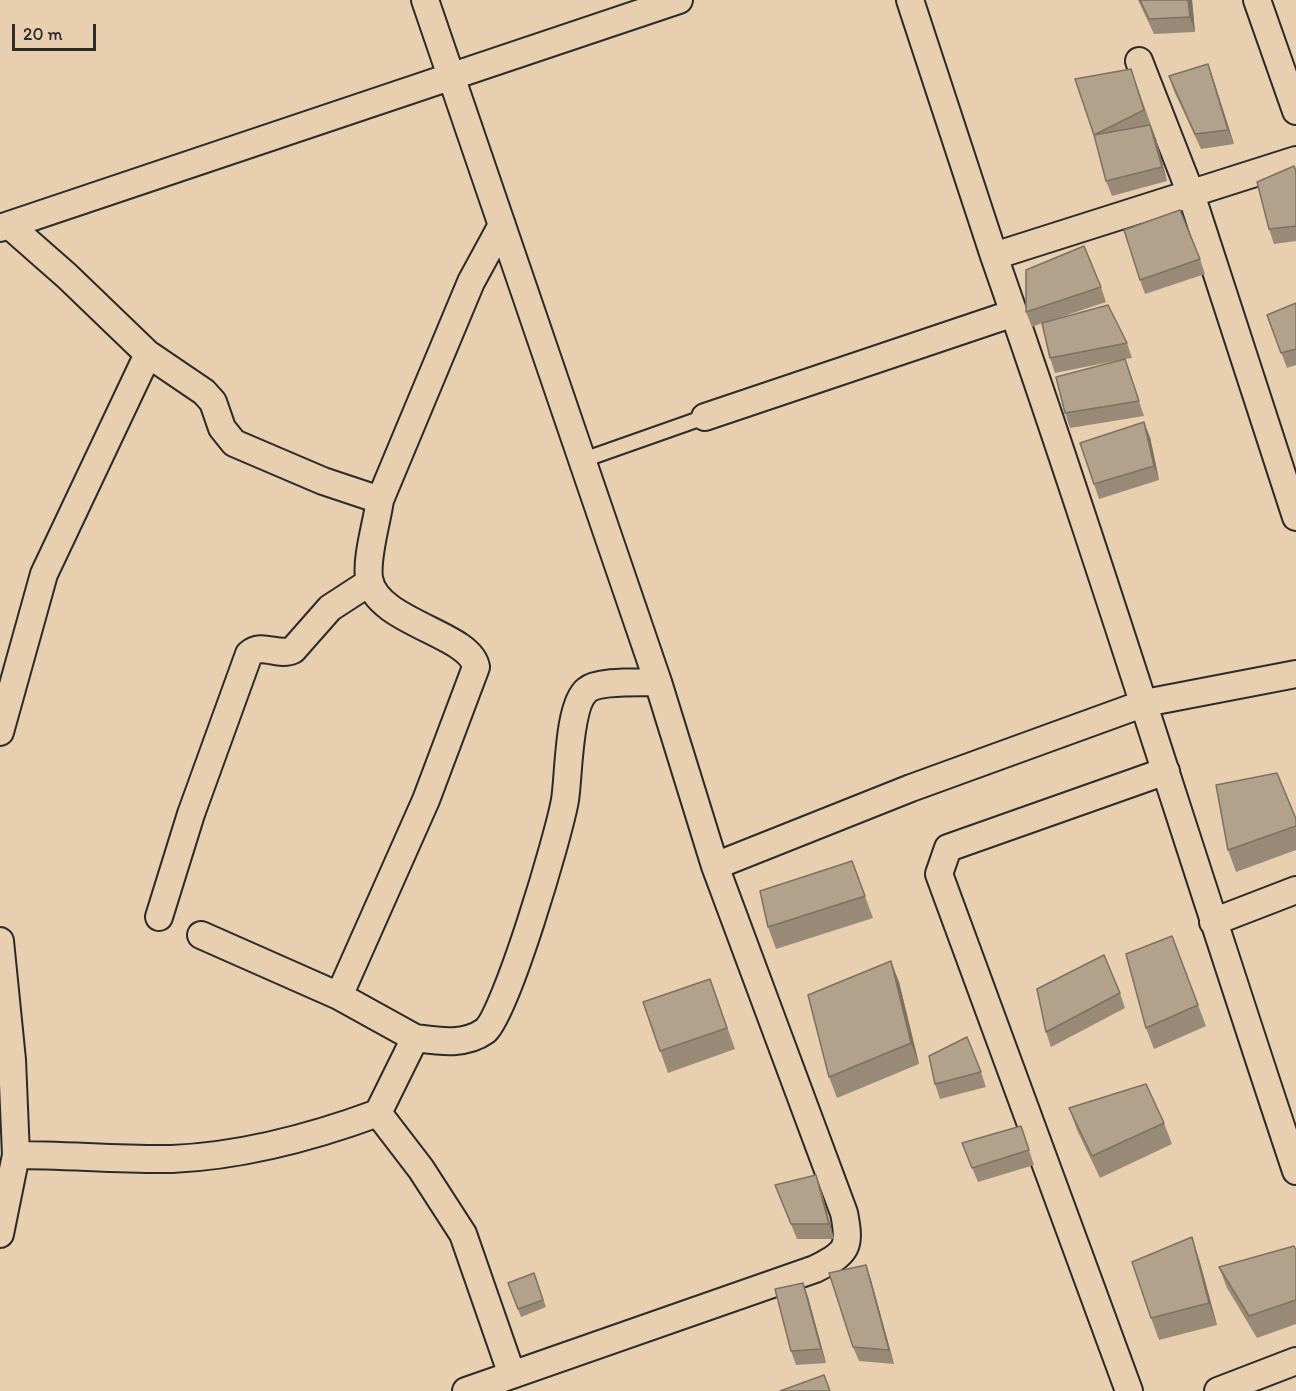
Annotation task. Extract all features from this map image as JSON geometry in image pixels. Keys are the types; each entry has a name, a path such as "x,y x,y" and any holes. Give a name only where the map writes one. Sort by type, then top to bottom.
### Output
{"street":[{"path":"425,0 658,682 715,866 844,1213 848,1234 847,1247 836,1258 815,1269 475,1390"},
{"path":"4,227 451,74 679,0"},
{"path":"910,0 1145,703 1213,922 1296,1170"},
{"path":"1257,0 1296,111"},
{"path":"1139,61 1191,194 1296,517"},
{"path":"994,256 1296,160"},
{"path":"339,996 426,800 476,667 471,654 387,607 378,597 370,582 369,568 380,500 471,282 502,225"},
{"path":"4,227 67,276 148,354 204,392 213,402 222,428 241,448 323,481 380,500"},
{"path":"705,417 1014,313"},
{"path":"0,732 44,574 148,354"},
{"path":"159,917 191,814 249,654 260,649 285,653 293,650 330,608 370,582"},
{"path":"715,866 911,788 1145,703 1296,674"},
{"path":"201,935 339,996 414,1038 449,1042 467,1039 488,1029 503,998 546,873 565,801 574,722 579,701 586,691 597,685 658,682"},
{"path":"1129,1391 939,874 948,848 1166,771"},
{"path":"1213,922 1296,890"},
{"path":"0,941 12,1060 16,1155 6,1181 0,1234"},
{"path":"16,1155 173,1159 237,1152 299,1138 378,1113 414,1038"},
{"path":"378,1113 421,1169 462,1234 512,1375"},
{"path":"1218,1391 1296,1361"}],"lane":[{"path":"583,459 705,417"}],"building":[{"path":"1140,0 1188,0 1190,17 1149,19"},
{"path":"1208,64 1228,130 1195,134 1169,76"},
{"path":"1131,69 1144,110 1094,135 1075,79"},
{"path":"1150,125 1162,167 1106,181 1094,135"},
{"path":"1294,166 1296,171 1296,226 1269,229 1257,182"},
{"path":"1180,210 1200,259 1140,280 1124,230"},
{"path":"1084,246 1101,287 1026,312 1026,270"},
{"path":"1296,303 1296,349 1281,353 1267,315"},
{"path":"1108,305 1127,343 1050,358 1042,323"},
{"path":"1125,359 1139,401 1065,413 1056,377"},
{"path":"1144,422 1154,466 1094,484 1080,443"},
{"path":"1277,773 1296,819 1296,826 1228,850 1216,785"},
{"path":"852,861 865,896 768,927 760,891"},
{"path":"1172,936 1198,1005 1146,1028 1126,954"},
{"path":"1104,955 1120,993 1046,1032 1037,989"},
{"path":"891,961 911,1043 829,1077 808,995"},
{"path":"710,979 727,1028 660,1051 643,1002"},
{"path":"967,1037 981,1072 935,1084 929,1056"},
{"path":"1146,1084 1164,1123 1092,1156 1069,1108"},
{"path":"1021,1126 1029,1150 972,1168 962,1143"},
{"path":"816,1175 829,1224 791,1224 775,1185"},
{"path":"1192,1237 1209,1303 1151,1318 1132,1262"},
{"path":"1294,1246 1296,1250 1296,1300 1249,1316 1219,1267"},
{"path":"866,1265 889,1350 853,1347 829,1273"},
{"path":"534,1273 543,1300 518,1309 508,1283"},
{"path":"803,1283 821,1349 791,1351 775,1289"},
{"path":"824,1375 830,1391 780,1391"}]}
